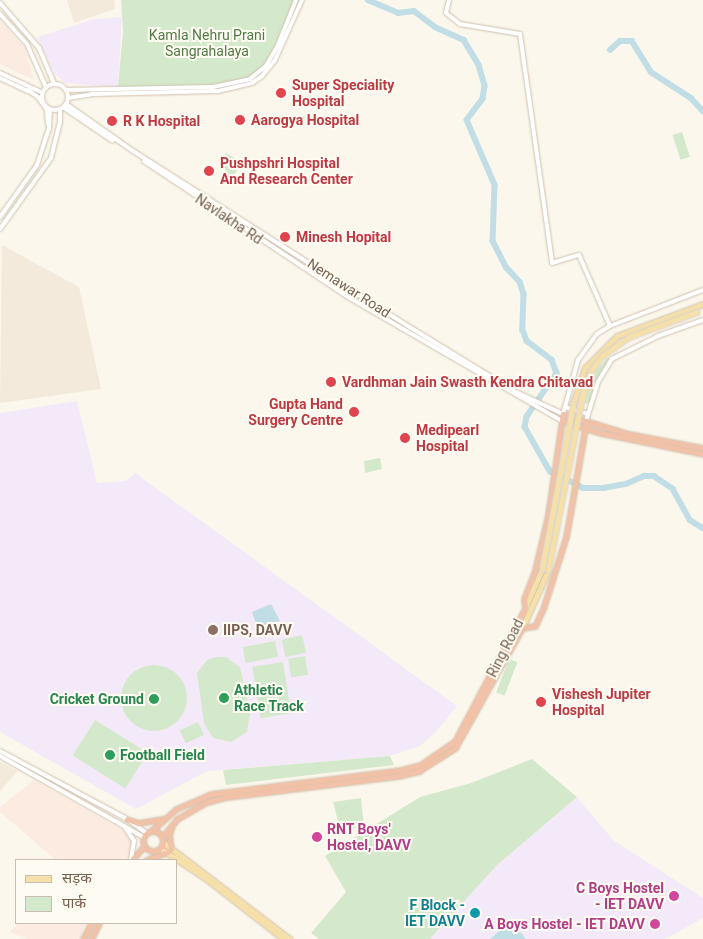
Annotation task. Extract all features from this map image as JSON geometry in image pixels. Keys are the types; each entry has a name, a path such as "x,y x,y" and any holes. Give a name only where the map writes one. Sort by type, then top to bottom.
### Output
{"highway":[{"path":"525,608 524,599 542,545 553,487 563,414 628,437"},
{"path":"562,421 585,429 702,450"},
{"path":"522,628 535,626 549,593 574,497 586,422"},
{"path":"562,429 584,436"},
{"path":"654,441 674,447 702,450"},
{"name":"Ring Road","path":"146,833 189,802 211,794 401,770 420,765 443,751 462,732 525,608"},
{"name":"Ring Road","path":"160,848 162,839 177,819 207,802 227,797 398,776 432,764 455,748 466,735 522,628"},
{"path":"148,859 170,850 169,835 172,827 207,802"},
{"path":"124,821 138,823 165,818"},
{"path":"133,859 144,846 146,833 162,839"},
{"path":"144,846 153,851"},
{"path":"146,859 153,851 160,848"},
{"path":"83,939 90,924"},
{"path":"91,939 98,924"}],"main road":[{"path":"66,90 213,87 250,79 266,66 278,46 296,0"},
{"path":"68,98 92,94 218,92 252,83 263,76 275,60 302,0"},
{"path":"449,0 446,13 460,24 520,34 552,263 579,255 610,326"},
{"path":"0,4 39,48 54,84"},
{"path":"0,14 27,44 46,87"},
{"path":"0,230 51,158 68,98 66,90 49,71"},
{"path":"0,73 37,90 50,109 49,129 37,165 0,217"},
{"path":"0,78 42,95"},
{"path":"37,90 44,82"},
{"path":"42,95 46,87 54,84 61,85"},
{"path":"28,90 38,97 47,110 49,129"},
{"path":"50,109 64,108 73,97"},
{"name":"Nemawar Road","path":"64,108 358,295 530,398 563,414"},
{"name":"Navlakha Rd","path":"64,108 336,290 526,403 562,421"},
{"path":"563,414 578,360 597,334 610,326 703,290"},
{"name":"Ring Road","path":"522,628 548,571 582,397 591,371 602,356 629,337 696,309 703,304"},
{"name":"Ring Road","path":"525,608 542,569 561,483 574,397 585,368 617,336 696,309 703,310"},
{"path":"586,422 598,382 618,354 703,320"},
{"path":"565,407 588,414"},
{"path":"0,751 63,788"},
{"path":"0,756 146,833"},
{"path":"124,821 134,841 132,859"},
{"path":"162,839 170,850 284,939"},
{"path":"160,848 170,850 290,939"}],"shaded area":[{"path":"67,0 114,0 115,9 74,23"},
{"path":"122,17 118,87 65,83 55,74 37,37 94,19"},
{"path":"0,20 24,47 34,80 0,64"},
{"path":"2,245 79,287 101,389 0,403"},
{"path":"77,401 97,483 125,481 135,473 457,706 435,733 420,746 390,756 207,771 136,809 0,732 0,413"},
{"path":"0,762 18,771 0,791"},
{"path":"34,780 129,834 135,848 128,859 55,859 0,812 0,807"},
{"path":"577,797 613,840 703,898 703,918 665,939 430,939 497,865"},
{"path":"17,924 86,924 80,939 28,939 10,932"}],"green space":[{"name":"Kamla Nehru Prani Sangrahalaya","path":"121,0 296,0 287,27 266,66 255,76 213,87 118,87 123,31"},
{"path":"682,132 690,157 681,160 672,135"},
{"path":"226,153 242,162 233,177 219,165"},
{"path":"607,358 611,359 588,404 584,403 595,371"},
{"path":"380,458 382,469 365,473 364,461"},
{"path":"302,635 306,653 286,657 282,640"},
{"path":"275,641 278,657 246,663 243,647"},
{"path":"305,656 308,675 291,677 288,659"},
{"name":"Athletic Race Track","path":"216,657 226,657 240,667 250,714 247,732 231,742 213,738 204,723 197,673 207,660"},
{"path":"509,659 517,662 505,696 496,693"},
{"path":"283,662 291,713 261,718 252,667"},
{"name":"Cricket Ground","path":"147,665 161,665 173,670 182,679 187,691 185,711 178,722 161,731 147,731 135,726 126,717 121,705 121,691 126,679 135,670"},
{"name":"Football Field","path":"95,720 148,753 125,788 73,756"},
{"path":"198,722 204,735 186,743 180,730"},
{"path":"390,756 394,765 226,785 223,770"},
{"path":"532,759 577,797 497,865 430,939 319,939 311,933 346,892 325,856 420,797 471,783"},
{"path":"361,798 364,826 341,832 333,802"}],"water":[{"path":"271,604 280,621 257,627 252,612"},
{"path":"511,921 526,939 490,939"}],"waterway":[{"path":"368,0 398,13 414,11 435,27 464,40 479,65 485,86 483,99 467,120 495,185 493,241 507,268 520,282 524,294 523,330 527,341 552,360 557,373 527,417 525,427 550,471 583,488 603,488 626,484 644,476 654,476 673,489 690,520 703,528"},
{"path":"610,50 620,41 632,41 651,72 691,98 703,111"}],"place":[{"name":"Super Speciality Hospital","path":"281,93"},
{"name":"Aarogya Hospital","path":"240,120"},
{"name":"R K Hospital","path":"112,121"},
{"name":"Pushpshri Hospital And Research Center","path":"209,171"},
{"name":"Minesh Hopital","path":"285,237"},
{"name":"Vardhman Jain Swasth Kendra Chitavad","path":"331,382"},
{"name":"Gupta Hand Surgery Centre","path":"354,412"},
{"name":"Medipearl Hospital","path":"405,438"},
{"name":"IIPS, DAVV","path":"213,630"},
{"name":"Athletic Race Track","path":"224,698"},
{"name":"Cricket Ground","path":"154,699"},
{"name":"Vishesh Jupiter Hospital","path":"541,702"},
{"name":"Football Field","path":"110,755"},
{"name":"RNT Boys' Hostel, DAVV","path":"317,837"},
{"name":"C Boys Hostel - IET DAVV","path":"674,896"},
{"name":"F Block - IET DAVV","path":"475,913"},
{"name":"A Boys Hostel - IET DAVV","path":"655,924"}]}
